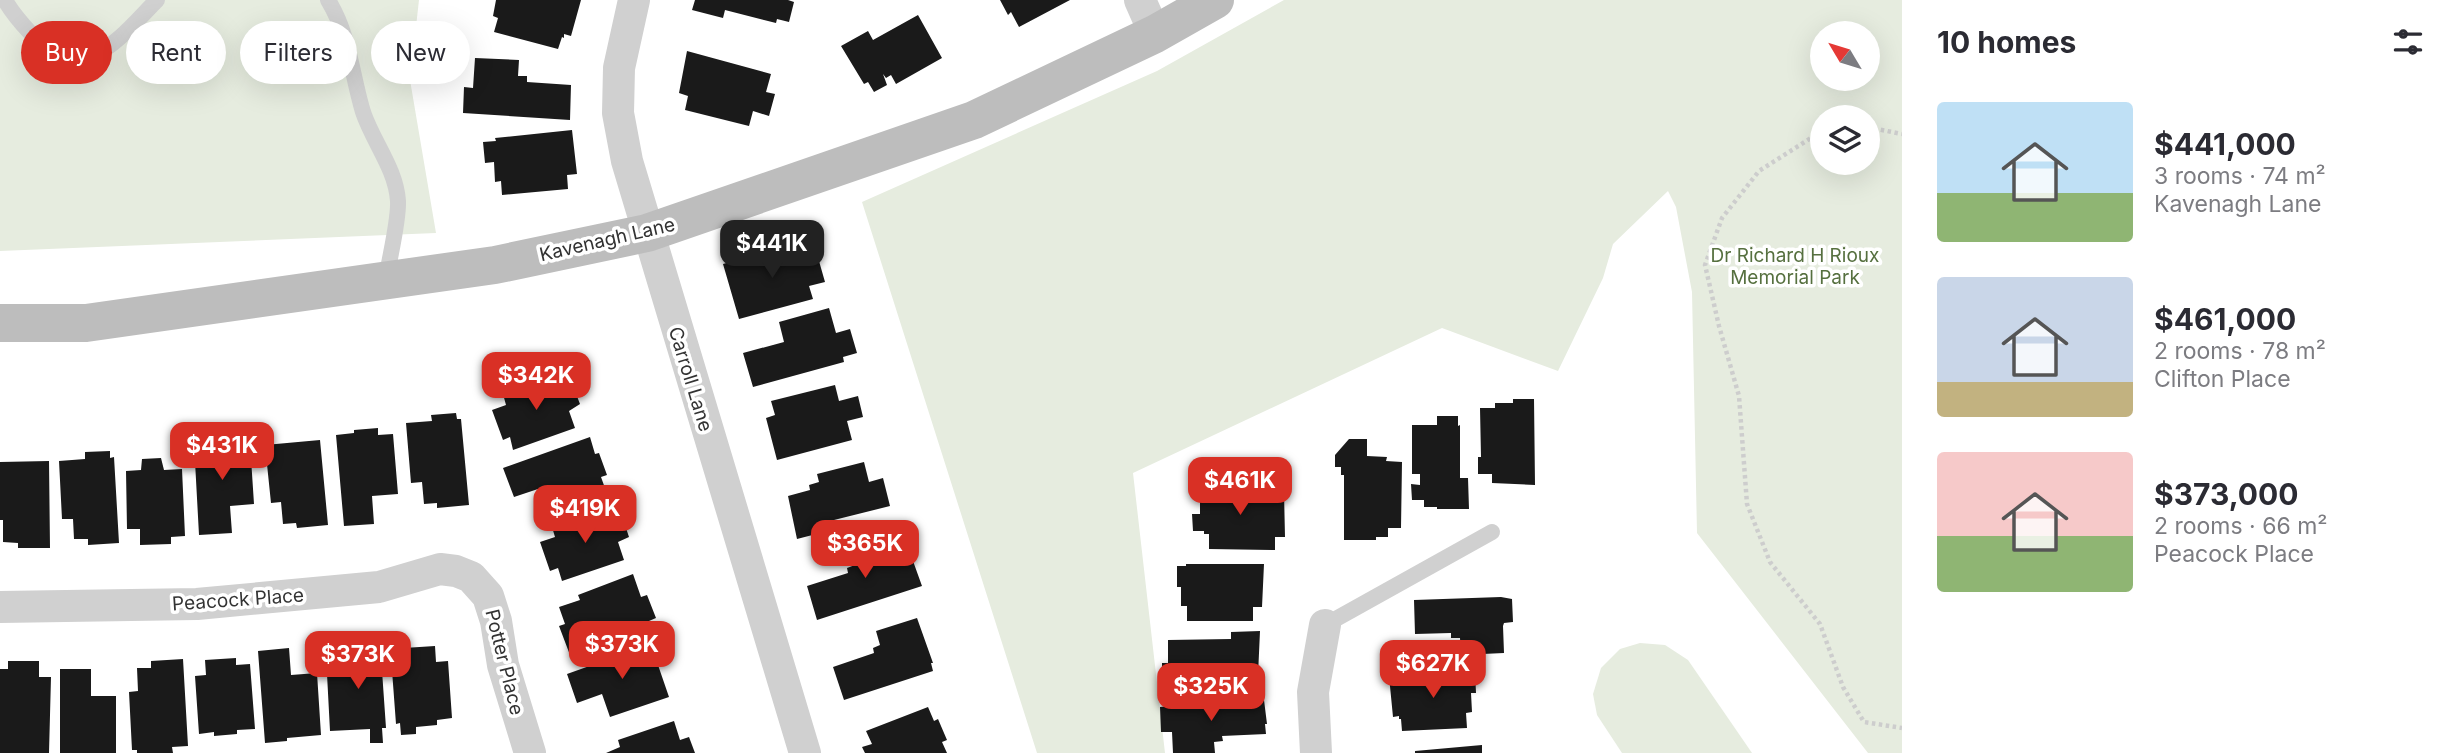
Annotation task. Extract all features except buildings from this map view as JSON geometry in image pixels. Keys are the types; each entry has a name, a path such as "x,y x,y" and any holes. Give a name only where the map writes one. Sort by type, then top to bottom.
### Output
{"main road":[{"name":"Kavenagh Lane","path":"0,323 86,323 495,265 647,233 974,120 1148,17 1215,0"}],"street":[{"name":"Carroll Lane","path":"634,0 619,68 618,113 627,161 805,753"},
{"name":"Peacock Place","path":"0,607 197,604 379,587 440,569 471,577"},
{"name":"Potter Place","path":"471,577 488,596 496,621 503,665 530,753"},
{"path":"1316,753 1313,692 1325,625"}],"lane":[{"path":"5,0 41,44 55,56 82,58 100,54 157,0"},
{"path":"328,0 338,15 349,44 364,114 394,183 398,202 386,281"},
{"path":"1325,625 1492,532"}],"path":[{"path":"1880,130 1902,134"},
{"path":"1810,139 1759,171 1722,218 1705,265 1739,396 1747,504 1770,562 1820,624 1843,687 1864,722 1902,728"}],"green space":[{"path":"0,0 419,0 417,21 371,21 371,84 411,84 436,233 0,251"},
{"name":"Dr Richard H Rioux Memorial Park","path":"1284,0 1902,0 1902,753 1868,753 1697,533 1692,292 1676,207 1668,191 1613,244 1603,278 1558,371 1442,328 1133,473 1165,753 1037,753 862,202 1157,71"},
{"path":"1640,643 1665,645 1688,660 1752,753 1622,753 1597,715 1593,694 1601,668 1620,649"}]}
